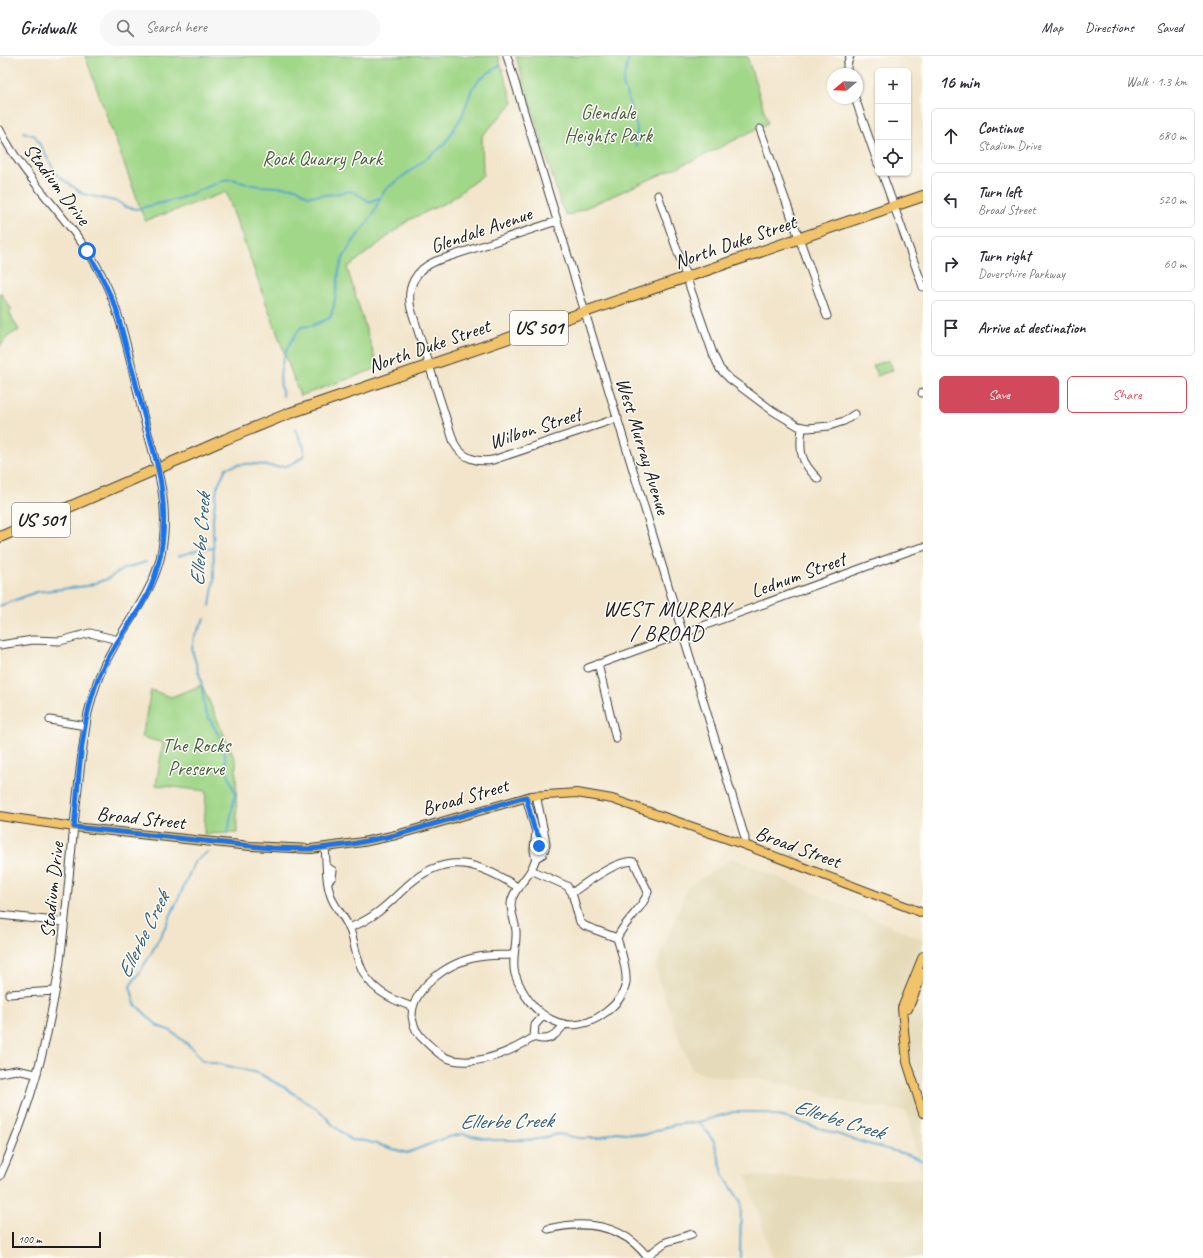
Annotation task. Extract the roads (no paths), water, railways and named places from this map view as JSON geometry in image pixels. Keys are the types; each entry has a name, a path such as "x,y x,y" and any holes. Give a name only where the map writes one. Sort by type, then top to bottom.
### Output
{"highway":[{"name":"North Duke Street","path":"0,537 158,468 290,413 923,196"}],"main road":[{"name":"Broad Street","path":"0,816 74,827 227,844 290,849 325,848 396,835 526,797 570,792 601,796 745,845 923,913"},
{"path":"923,956 902,1008 907,1062 923,1113"},
{"path":"904,1021 923,973"}],"street":[{"name":"West Murray Avenue","path":"507,56 684,633 745,838 745,845"},
{"path":"846,68 850,56"},
{"path":"857,104 875,155"},
{"path":"760,129 826,316"},
{"name":"Stadium Drive","path":"0,130 20,163 84,246 106,286 123,330 158,468 162,491 164,520 160,559 154,578 144,600 118,640 96,682 86,726 55,992 36,1074 0,1176"},
{"path":"883,176 923,288"},
{"path":"658,195 688,277 713,354 720,369 730,379 773,411 802,428 829,426 844,421 855,414"},
{"name":"Glendale Avenue","path":"429,365 409,300 410,288 416,275 436,261 557,221"},
{"name":"Wilbon Street","path":"429,365 454,443 461,452 480,462 493,460 618,418"},
{"path":"802,428 800,446 803,459 818,479"},
{"name":"Lednum Street","path":"588,668 909,550 923,547"},
{"path":"0,645 33,640 60,641 90,633 118,640"},
{"path":"598,664 616,739"},
{"path":"50,720 86,726"},
{"path":"536,795 540,838 543,842 543,854 536,858"},
{"path":"526,797 540,831 534,850 536,858 531,870 518,888 511,905 516,930 514,970 521,988 530,1001 544,1015 564,1025 579,1025 593,1020 613,1006 623,995 626,982 625,972 617,938 624,925 646,899 648,892 634,862 626,861 572,892"},
{"path":"325,848 327,867 326,875 329,880 333,900 350,928 359,963 369,981 382,994 413,1007"},
{"path":"350,928 374,917 424,873 443,866 459,864 474,865 499,875 518,888"},
{"path":"531,870 563,883 572,892 580,922 592,930 617,938"},
{"path":"0,915 64,922"},
{"path":"514,955 482,956 457,964 445,970 422,989 415,1000 413,1007 413,1021 420,1036 440,1055 449,1059 460,1061 495,1056 511,1050 534,1037 546,1039 554,1036 564,1025"},
{"path":"9,994 55,992"},
{"path":"534,1037 535,1024 544,1015"},
{"path":"0,1073 16,1070 36,1074"},
{"path":"548,1230 573,1224 603,1226 625,1237 647,1257 666,1242 692,1234"}],"waterway":[{"path":"629,56 623,83 637,128 636,147"},
{"name":"Ellerbe Creek","path":"283,396 280,377 286,351 301,327 311,326 330,318 334,305 342,260 349,247 373,214 383,193 444,145 462,116 472,89 480,79 500,65"},
{"path":"23,132 35,136 57,175 83,194 119,202 125,207 137,209 181,198 224,180 233,179 243,183 260,186 296,188 308,196 335,194 348,191 354,192 370,202 378,198"},
{"name":"Ellerbe Creek","path":"210,606 214,580 213,519 217,487 226,468 240,464 276,467 289,465 304,455 304,447 295,429"},
{"path":"178,556 198,550 213,548"},
{"path":"0,606 36,592 87,586 107,579 123,569 146,562"},
{"name":"Ellerbe Creek","path":"205,618 194,637 192,650 201,680 205,711 223,743 227,770 235,794 228,832"},
{"name":"Ellerbe Creek","path":"208,852 195,861 158,941 130,986 135,1004 158,1026 171,1031 192,1048 202,1060 258,1073 287,1089 320,1111 334,1126 351,1140 366,1141 407,1153 448,1137 463,1134 493,1140 533,1140 558,1134 579,1138 599,1138 616,1132 644,1135 673,1125 699,1122 733,1112 758,1112 787,1118 865,1143 912,1156 923,1161"},
{"path":"699,1122 714,1141 724,1176 741,1202 740,1258"}],"district":[{"name":"WEST MURRAY / BROAD","path":"667,621"}],"park label":[{"name":"Glendale Heights Park","path":"608,124"},
{"name":"Rock Quarry Park","path":"322,158"},
{"name":"The Rocks Preserve","path":"196,756"}]}
